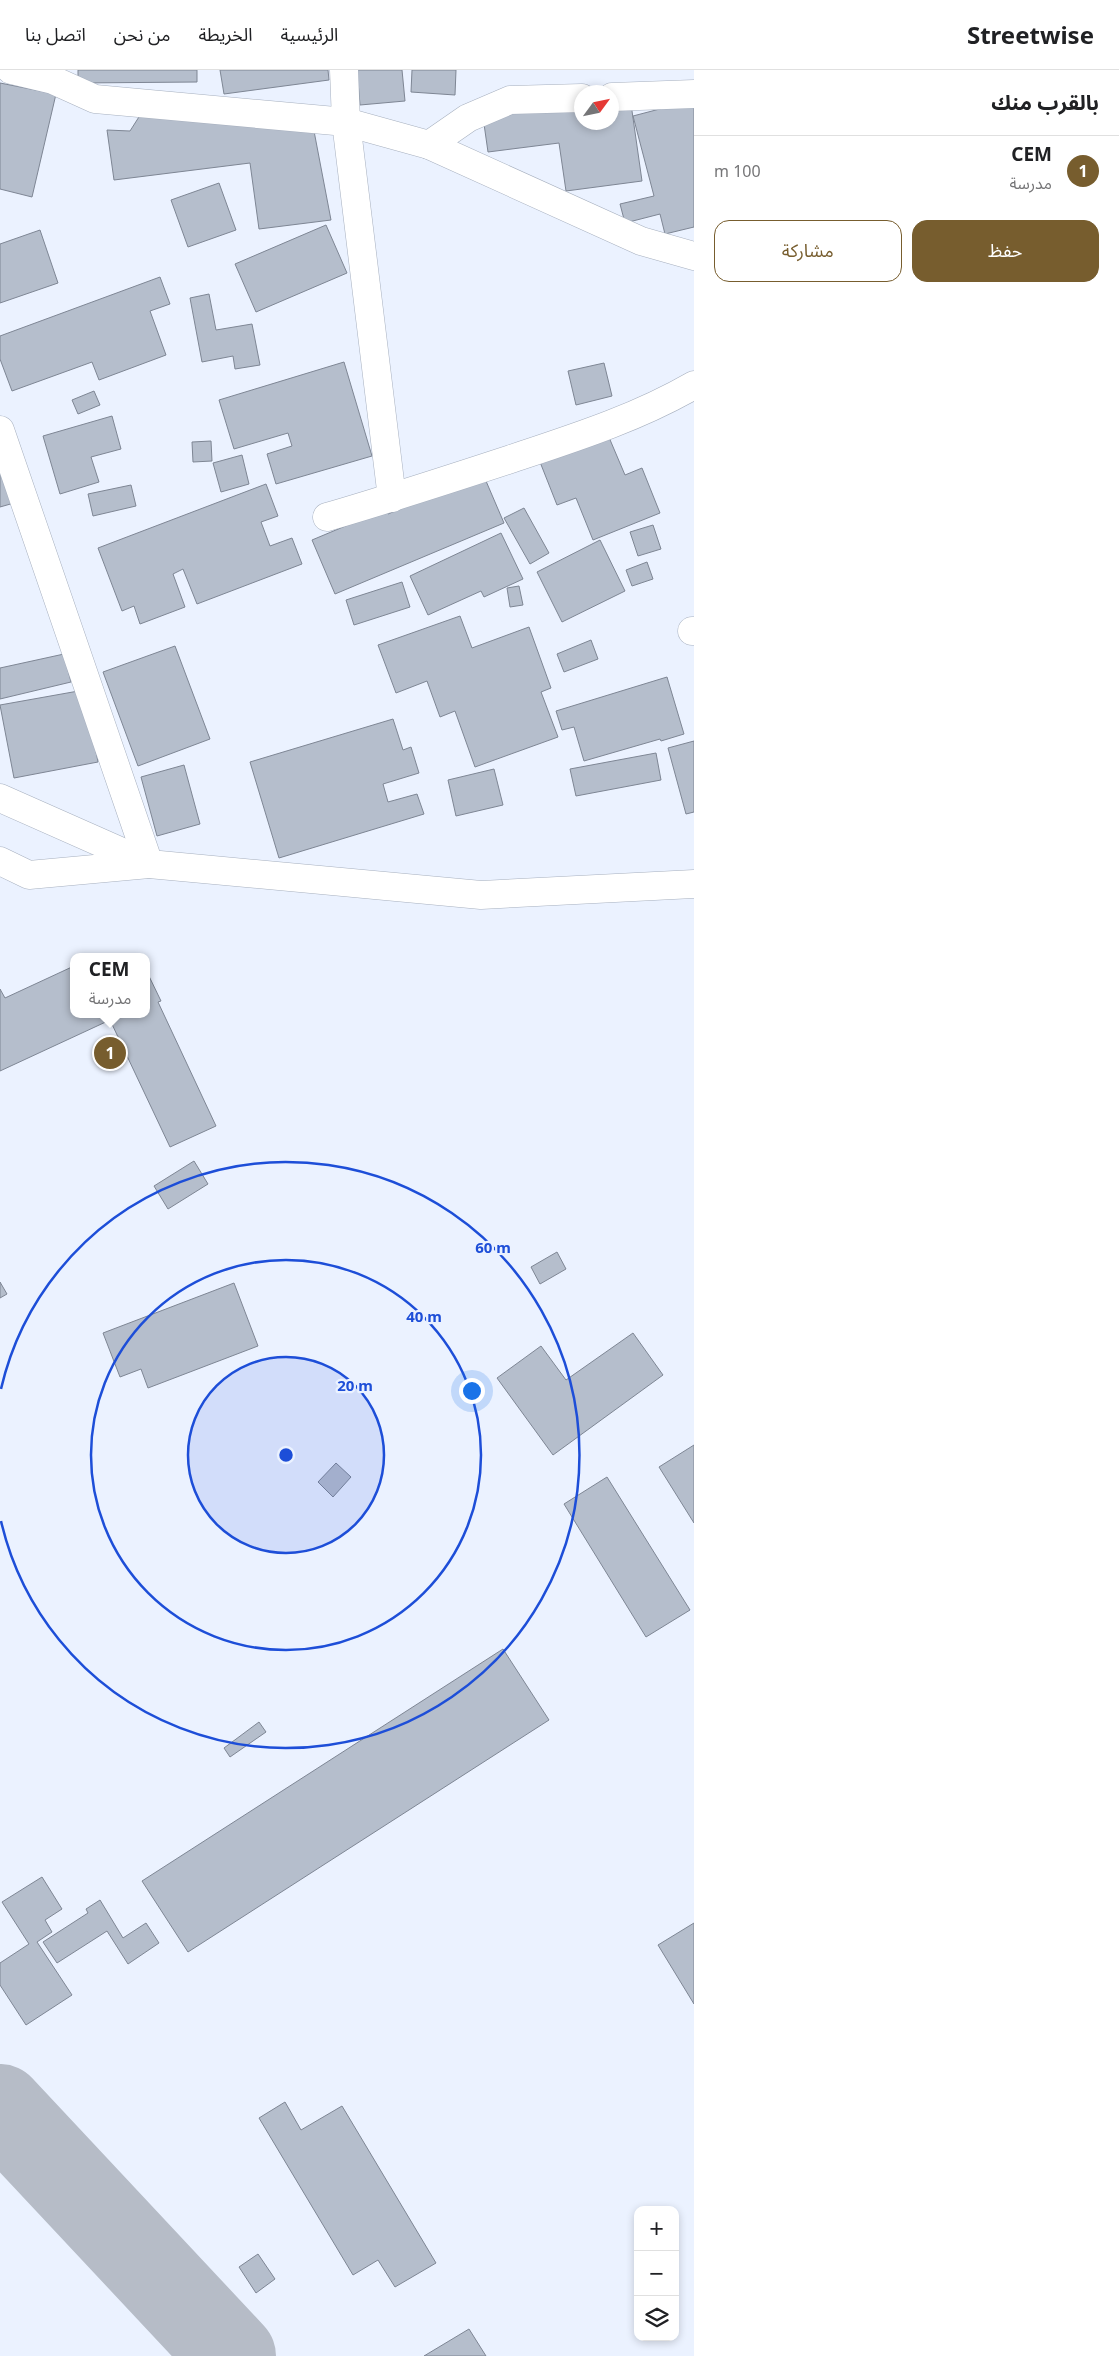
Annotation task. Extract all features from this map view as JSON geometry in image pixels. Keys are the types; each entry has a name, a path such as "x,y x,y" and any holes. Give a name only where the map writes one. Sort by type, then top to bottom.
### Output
{"street":[{"path":"11,70 53,75 95,99 346,122 429,145 641,241 694,256"},
{"path":"344,70 346,122 392,498"},
{"path":"619,97 694,94"},
{"path":"429,145 468,118 510,100 574,98"},
{"path":"327,516 392,498 575,438 667,401 694,385"},
{"path":"0,430 149,864"},
{"path":"0,798 149,864"},
{"path":"0,862 29,875"},
{"path":"0,875 29,875 149,864 481,895 694,884"}],"building":[{"path":"78,70 197,70 197,82 78,83"},
{"path":"220,70 328,70 329,80 224,94"},
{"path":"357,70 402,70 405,101 360,105"},
{"path":"412,70 456,70 455,95 411,92"},
{"path":"0,83 56,94 32,197 0,189"},
{"path":"630,97 642,181 566,191 559,143 488,152 483,117 574,104 574,130 619,130 619,98"},
{"path":"694,100 694,227 665,234 660,214 625,223 620,204 654,196 633,116"},
{"path":"144,109 314,131 331,220 259,229 250,163 114,180 107,130 130,131"},
{"path":"219,183 236,230 188,247 171,200"},
{"path":"326,225 347,273 256,312 235,264"},
{"path":"40,230 58,283 0,303 0,244"},
{"path":"160,277 170,304 150,311 166,355 99,380 92,362 12,391 0,359 0,336"},
{"path":"209,294 216,330 252,324 260,365 235,369 233,356 202,362 190,298"},
{"path":"344,362 372,456 276,484 267,454 292,446 288,433 234,449 219,400"},
{"path":"604,363 612,396 576,405 568,371"},
{"path":"94,391 100,405 78,414 72,400"},
{"path":"112,416 121,449 91,457 99,482 60,494 43,436"},
{"path":"608,435 625,475 642,468 660,513 593,540 576,498 557,505 540,462"},
{"path":"211,441 212,461 193,462 192,442"},
{"path":"242,455 249,484 221,492 213,463"},
{"path":"0,459 14,503 0,507"},
{"path":"483,474 504,523 335,594 312,540 386,509 388,514"},
{"path":"266,484 278,516 261,522 270,546 292,538 302,564 197,604 183,569 173,574 185,607 140,624 134,606 122,611 98,548"},
{"path":"131,485 136,506 93,516 88,494"},
{"path":"524,508 549,553 530,564 504,518"},
{"path":"653,525 661,549 638,556 630,532"},
{"path":"501,533 523,579 484,597 481,591 428,615 410,576"},
{"path":"600,540 625,591 562,622 537,572"},
{"path":"647,562 653,579 632,586 626,570"},
{"path":"402,582 410,607 354,625 346,600"},
{"path":"519,586 523,605 510,607 507,588"},
{"path":"460,616 472,648 529,627 551,688 541,692 558,737 475,767 455,711 440,717 427,681 396,693 378,645"},
{"path":"591,640 598,659 564,672 557,654"},
{"path":"175,646 210,739 138,766 103,672"},
{"path":"64,654 71,682 0,699 0,668"},
{"path":"667,677 684,734 584,761 574,727 562,730 556,711"},
{"path":"84,690 98,762 14,778 0,705"},
{"path":"393,719 403,750 411,747 419,773 383,784 388,802 417,794 424,814 279,858 250,762"},
{"path":"694,741 694,812 686,814 668,748"},
{"path":"656,753 661,780 576,796 570,769"},
{"path":"184,765 200,824 157,836 141,777"},
{"path":"494,769 503,805 456,816 448,780"},
{"path":"70,968 70,1018 150,1018 150,978 161,1001 158,1002 216,1126 170,1147 110,1020 0,1071 0,989 5,998"},
{"path":"194,1161 208,1184 168,1209 154,1186"},
{"path":"557,1252 566,1269 540,1284 531,1267"},
{"path":"0,1282 7,1294 0,1298"},
{"path":"234,1283 258,1346 148,1388 141,1369 120,1377 103,1333"},
{"path":"633,1333 663,1375 553,1455 497,1378 541,1346 566,1380"},
{"path":"694,1445 694,1523 659,1467"},
{"path":"336,1463 351,1477 333,1497 318,1482"},
{"path":"607,1477 690,1610 646,1637 564,1504"},
{"path":"503,1649 549,1720 188,1952 142,1881"},
{"path":"259,1722 266,1732 230,1757 224,1748"},
{"path":"42,1877 62,1909 45,1920 52,1932 37,1942 72,1995 26,2025 0,1985 0,1963 29,1944 2,1902"},
{"path":"100,1900 123,1938 146,1923 159,1943 128,1964 107,1931 57,1963 43,1942 88,1913 86,1909"},
{"path":"694,1923 694,2004 658,1945"},
{"path":"285,2102 301,2130 342,2106 436,2263 395,2287 378,2260 353,2275 259,2118"},
{"path":"258,2254 275,2279 256,2293 239,2267"},
{"path":"469,2329 486,2356 424,2356"}],"taxiway":[{"path":"0,2108 232,2356"}],"place":[{"name":"CEM","path":"110,1053"}]}
